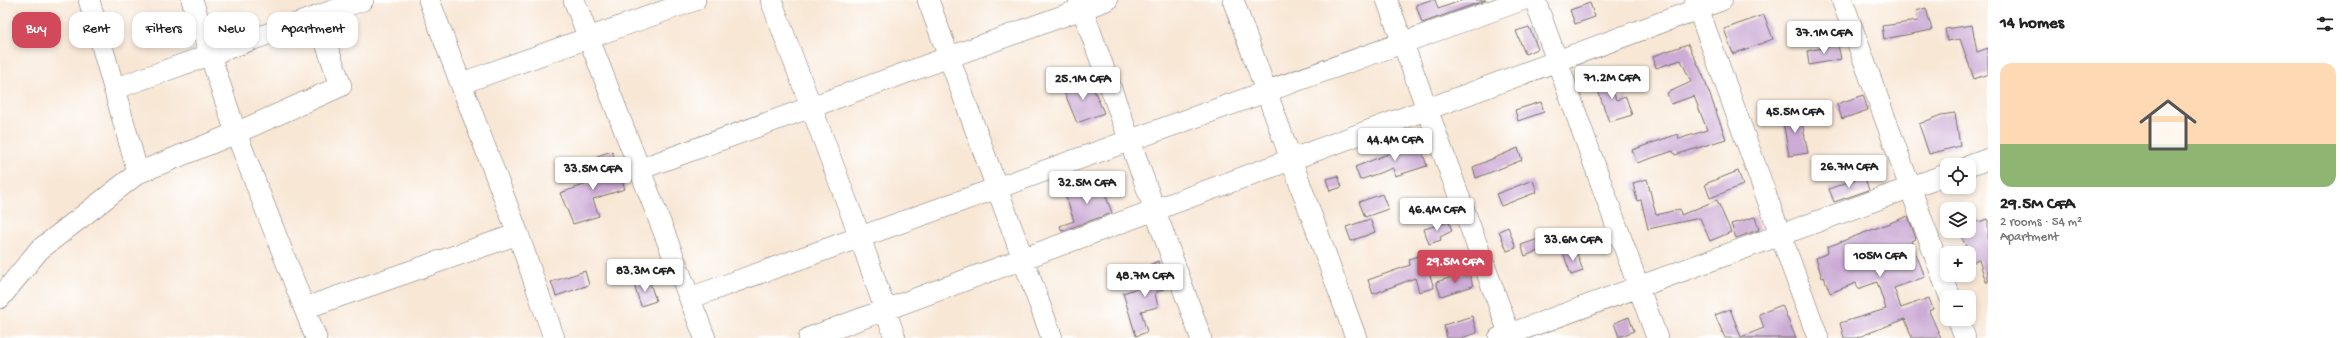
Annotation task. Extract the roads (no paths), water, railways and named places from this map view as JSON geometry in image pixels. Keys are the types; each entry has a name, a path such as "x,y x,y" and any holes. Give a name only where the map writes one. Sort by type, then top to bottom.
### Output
{"street":[{"path":"89,0 138,174"},
{"path":"192,0 236,133 316,338"},
{"path":"333,12 363,0"},
{"path":"429,0 462,83 518,234 554,338"},
{"path":"574,0 705,338"},
{"path":"462,83 695,0"},
{"path":"771,0 860,237 895,338"},
{"path":"928,0 1052,338"},
{"path":"640,169 949,57 1080,4 1107,0"},
{"path":"1233,0 1356,338"},
{"path":"1387,0 1507,337 1940,176"},
{"path":"690,298 1522,0"},
{"path":"1535,0 1657,338"},
{"path":"809,338 1557,61 1697,4 1722,0"},
{"path":"1842,0 1947,290"},
{"path":"1080,4 1201,338"},
{"path":"1697,4 1818,338"},
{"path":"114,89 267,35"},
{"path":"0,298 39,250 138,174 236,133 341,86 328,48"},
{"path":"1976,163 1988,159"},
{"path":"305,308 518,234"},
{"path":"1960,326 1964,338"}]}
